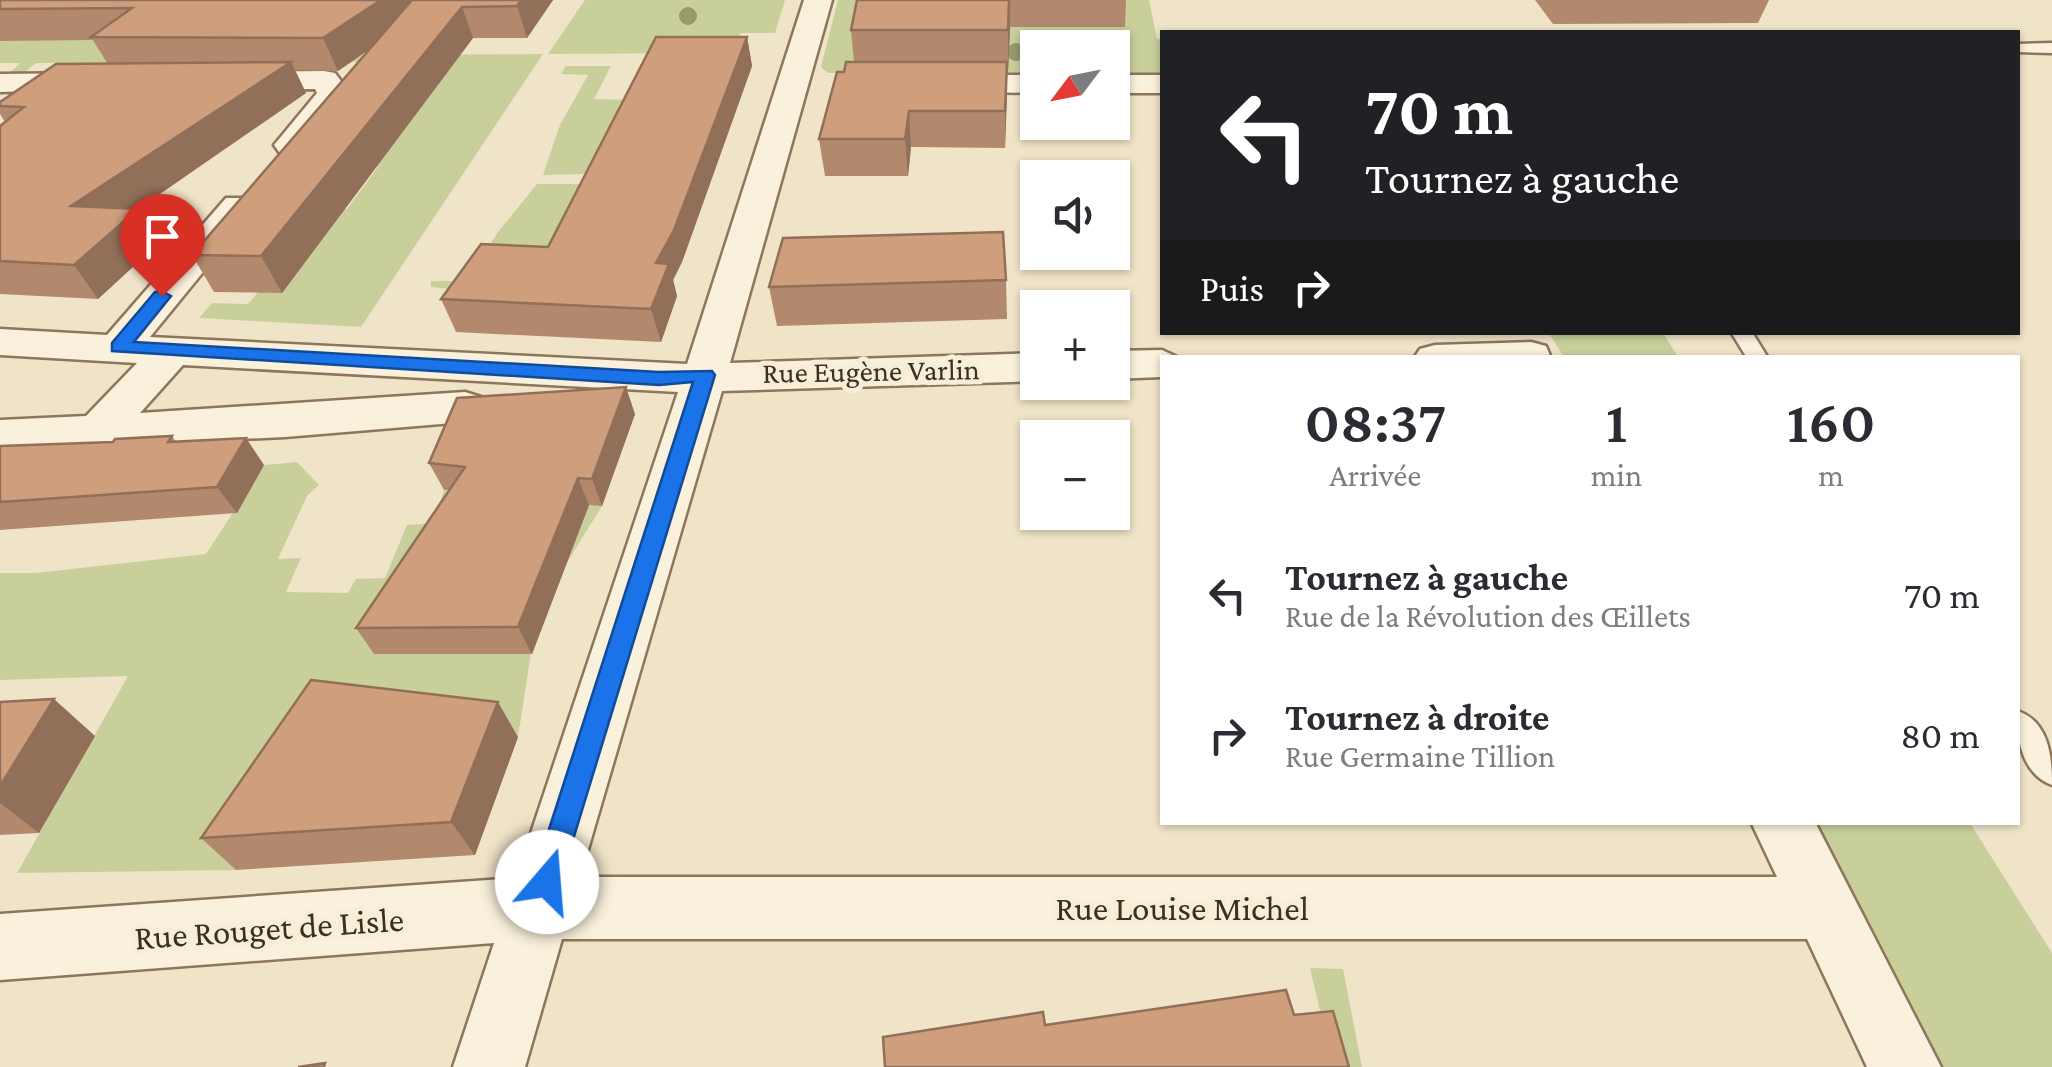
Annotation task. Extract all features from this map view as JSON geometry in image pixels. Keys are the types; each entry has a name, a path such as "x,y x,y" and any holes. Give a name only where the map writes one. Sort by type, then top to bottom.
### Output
{"street":[{"path":"489,1067 796,84 818,0"},
{"path":"119,347 334,93 324,80 191,82"},
{"path":"0,83 120,82"},
{"path":"796,84 833,84"},
{"path":"908,84 1020,84"},
{"path":"1130,84 1160,84"},
{"name":"Rue Eugène Varlin","path":"0,342 360,359 659,379 1020,367"},
{"path":"1463,355 1528,348"},
{"path":"98,431 174,349"},
{"path":"317,420 360,359"},
{"path":"1130,365 1160,364"},
{"path":"0,435 317,420 465,407"},
{"path":"1784,825 1905,1067"},
{"name":"Rue Louise Michel","path":"539,908 1825,908"},
{"name":"Rue Rouget de Lisle","path":"0,947 539,908"}],"lane":[{"path":"2020,48 2052,48"},
{"path":"2020,726 2052,772"}],"green space":[{"path":"186,0 117,56 543,54 361,327 199,318 212,303 248,304 258,292 282,292 325,209 347,209 378,167 357,167 367,62 36,63 20,76 7,76 20,63 0,63 0,41"},
{"path":"585,0 785,0 775,33 741,33 725,53 548,54"},
{"path":"838,0 1149,0 1160,39 1160,75 1130,75 1130,30 1020,30 1020,75 828,73 821,67"},
{"path":"566,66 611,66 594,99 632,100 591,174 543,175 560,125 588,75 561,74"},
{"path":"537,184 590,184 551,253 469,291 431,287 431,281 467,281 498,232"},
{"path":"1550,335 1664,335 1677,355 1563,355"},
{"path":"297,462 319,485 307,496 278,559 301,558 286,592 348,593 356,579 385,578 407,525 433,523 444,490 602,506 566,564 375,653 531,653 518,737 338,714 236,870 17,873 128,676 0,680 0,573 36,573 206,554 264,465"},
{"path":"1814,825 1971,825 2052,953 2052,1067 1942,1067"},
{"path":"1310,968 1343,969 1362,1067 1333,1067"}],"building":[{"path":"0,0 381,0 323,38 91,37 132,8 0,9"},
{"path":"412,0 521,0 517,6 462,7 261,256 192,255"},
{"path":"857,0 1009,0 1008,30 851,30"},
{"path":"656,37 747,37 674,230 656,263 669,264 651,309 441,299 481,244 548,247"},
{"path":"291,62 71,206 138,209 74,265 0,261 0,126 24,107 0,106 0,102 56,64"},
{"path":"846,62 1007,62 1005,111 909,111 905,139 819,139 837,72 844,72"},
{"path":"1003,232 1006,280 769,287 783,238"},
{"path":"626,387 592,479 578,478 518,627 356,628 465,467 429,463 457,398"},
{"path":"172,436 168,442 246,438 217,487 0,502 0,446"},
{"path":"311,680 498,702 451,822 201,838"},
{"path":"54,699 0,786 0,702"},
{"path":"1286,990 1294,1015 1333,1011 1349,1067 885,1067 883,1037 1043,1012 1045,1025"}],"route":[{"path":"162,296 119,347 659,379 706,375 547,882"}]}
